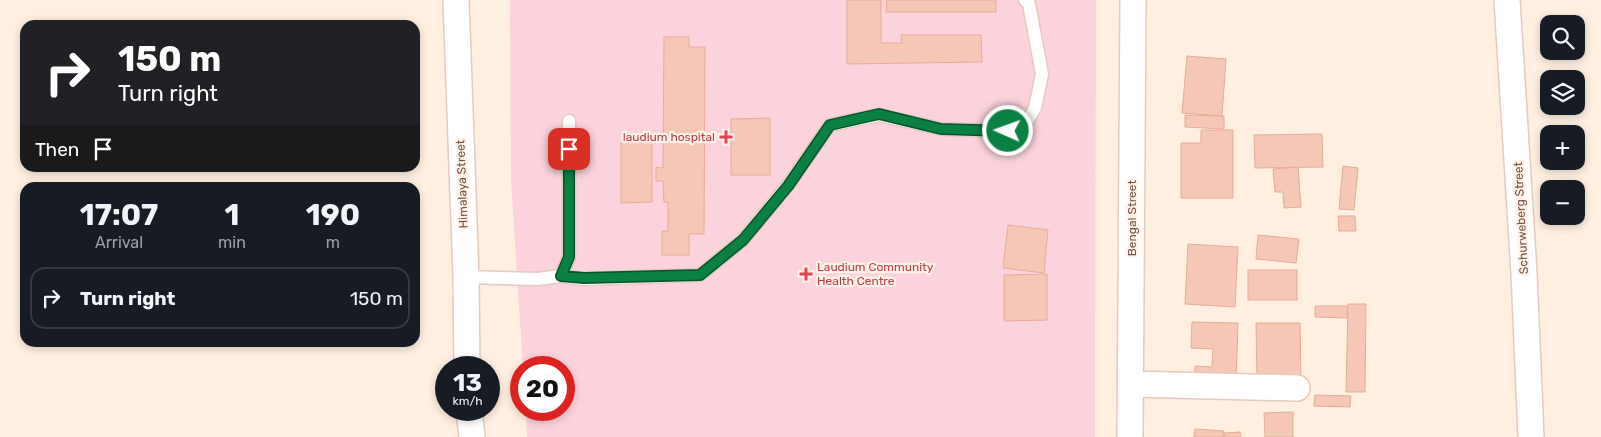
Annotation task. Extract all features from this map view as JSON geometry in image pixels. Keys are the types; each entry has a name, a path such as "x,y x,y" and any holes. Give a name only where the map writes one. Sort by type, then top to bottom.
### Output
{"street":[{"name":"Himalaya Street","path":"456,0 466,277 467,356"},
{"name":"Bengal Street","path":"1130,437 1133,0"},
{"name":"Schurweberg Street","path":"1507,0 1524,273 1531,437"},
{"path":"1131,384 1297,388"},
{"path":"470,421 472,437"}],"lane":[{"path":"466,277 537,279 561,276 584,278 700,275 743,240 788,186 830,125 879,114 941,129 1008,131 1026,122 1035,108 1042,74 1029,4 1025,0"},
{"path":"561,276 569,257 569,121"}],"shaded area":[{"name":"Laudium Community Health Centre","path":"510,0 1096,0 1095,437 527,437 526,421 575,421 575,356 522,356 511,181"}],"building":[{"path":"847,0 881,0 881,43 902,43 901,35 981,35 982,62 847,64"},
{"path":"887,0 996,0 996,12 886,12"},
{"path":"664,37 689,37 689,47 705,47 704,234 689,234 689,255 662,255 662,231 668,231 668,202 664,202 663,181 656,181 656,167 663,168"},
{"path":"1187,56 1226,59 1222,116 1182,113"},
{"path":"1185,115 1224,116 1224,129 1185,127"},
{"path":"770,118 770,175 731,175 731,119"},
{"path":"1201,130 1233,130 1233,198 1181,198 1181,143 1201,143"},
{"path":"1322,134 1323,167 1255,168 1254,135"},
{"path":"621,142 652,142 652,202 621,203"},
{"path":"1343,166 1358,168 1354,210 1339,209"},
{"path":"1298,167 1301,207 1284,208 1283,192 1275,192 1273,169"},
{"path":"1338,216 1355,216 1356,231 1339,231"},
{"path":"1008,225 1048,230 1044,273 1003,268"},
{"path":"1258,235 1299,239 1296,263 1256,259"},
{"path":"1188,244 1238,247 1235,307 1185,304"},
{"path":"1248,270 1297,270 1297,300 1248,300"},
{"path":"1047,274 1047,320 1004,321 1004,275"},
{"path":"1348,304 1366,304 1365,392 1346,392"},
{"path":"1315,306 1347,306 1347,318 1315,317"},
{"path":"1192,322 1238,323 1236,383 1194,381 1195,366 1212,367 1213,349 1191,348"},
{"path":"1256,323 1300,323 1301,383 1257,384"},
{"path":"1315,395 1351,396 1350,407 1314,406"},
{"path":"1293,412 1293,437 1265,437 1264,413"},
{"path":"1195,429 1224,431 1223,437 1194,437"},
{"path":"1240,432 1241,437 1224,437 1224,433"}],"place":[{"name":"laudium hospital","path":"726,137"},
{"name":"Laudium Community Health Centre","path":"806,274"}],"route":[{"path":"569,149 569,257 561,276 584,278 656,278 700,275 743,240 788,186 830,125 879,114 941,129 1008,131"}]}
